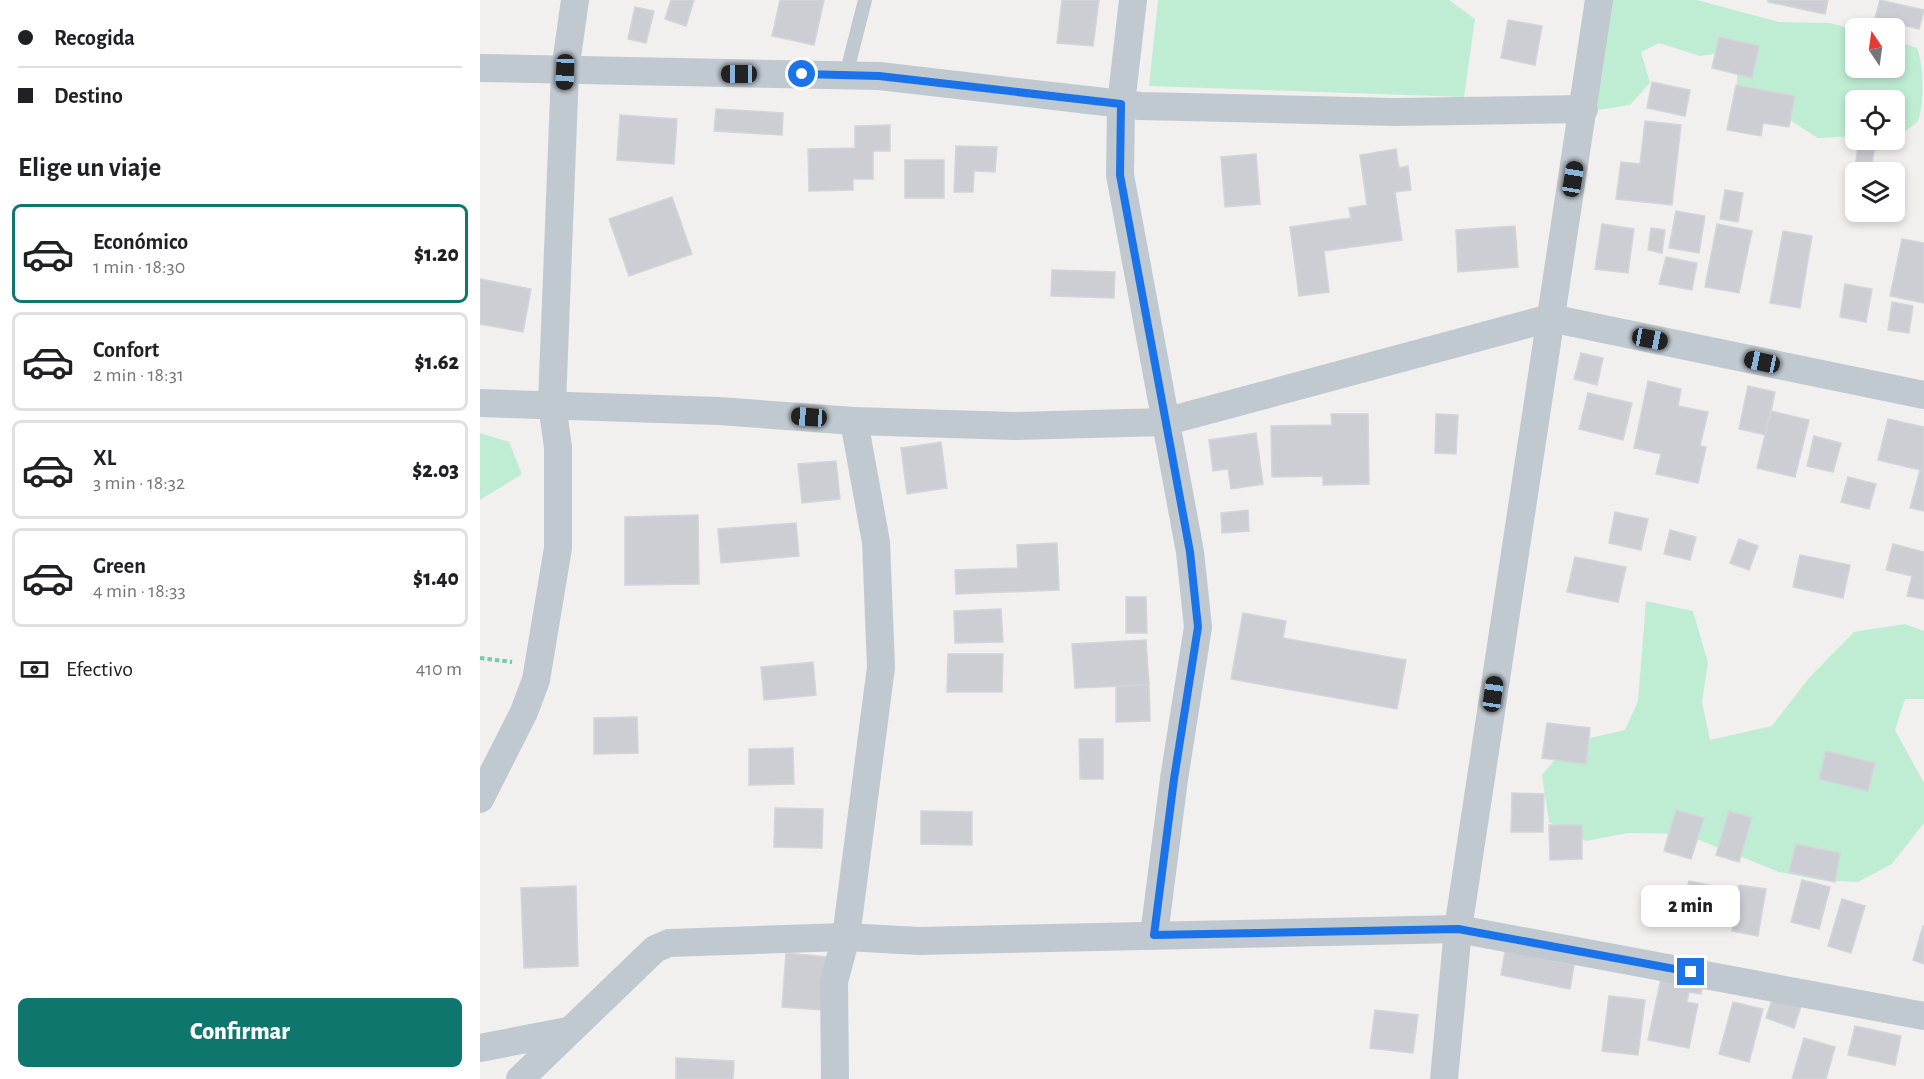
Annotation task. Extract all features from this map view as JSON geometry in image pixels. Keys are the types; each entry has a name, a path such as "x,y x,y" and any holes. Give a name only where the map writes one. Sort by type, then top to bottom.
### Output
{"street":[{"path":"480,799 524,712 536,680 558,548 558,447 552,404 565,72 575,0"},
{"path":"1133,0 1121,104 1120,175 1164,422 1190,552 1198,627 1174,779 1154,935"},
{"path":"1444,1079 1458,929 1599,0"},
{"path":"480,68 565,72 879,76 1121,104 1394,112 1584,109"},
{"path":"480,403 719,411 854,421 1014,426 1164,422 1550,318 1924,395"},
{"path":"835,1079 834,982 846,937 881,667 876,542 854,421"},
{"path":"520,1079 655,949 669,943 846,937 919,941 1458,929 1924,1016"},
{"path":"480,1047 568,1031"}],"lane":[{"path":"846,75 865,0"}],"green space":[{"path":"1158,0 1449,0 1475,19 1464,97 1149,86"},
{"path":"1589,0 1697,0 1779,22 1830,23 1845,27 1845,78 1905,78 1905,44 1917,48 1921,64 1920,115 1918,121 1905,131 1905,90 1845,90 1845,137 1818,138 1782,115 1741,107 1737,84 1737,63 1721,53 1700,56 1659,43 1641,52 1650,83 1630,105 1598,110"},
{"path":"480,433 509,442 522,474 480,500"},
{"path":"1646,601 1693,611 1708,663 1702,702 1710,740 1772,726 1808,679 1854,632 1905,624 1924,631 1924,699 1905,699 1895,730 1924,783 1924,823 1892,864 1858,882 1820,880 1779,872 1684,834 1628,833 1586,841 1549,822 1542,775 1569,743 1625,730 1638,701"}],"building":[{"path":"671,0 694,0 686,26 665,19"},
{"path":"780,0 824,0 814,45 772,36"},
{"path":"1062,0 1099,0 1093,46 1057,43"},
{"path":"1768,0 1828,0 1825,14 1768,2"},
{"path":"1880,0 1924,10 1919,29 1905,26 1905,18 1875,18"},
{"path":"635,7 654,11 646,43 628,39"},
{"path":"1508,20 1542,26 1535,65 1501,58"},
{"path":"1719,37 1759,46 1752,78 1712,68"},
{"path":"1652,82 1690,90 1685,116 1647,108"},
{"path":"1736,85 1795,96 1789,127 1763,123 1761,136 1727,130"},
{"path":"716,109 783,113 782,135 714,131"},
{"path":"620,115 677,119 674,164 617,160"},
{"path":"1645,121 1681,125 1672,205 1616,199 1621,162 1640,164"},
{"path":"890,125 890,151 873,151 873,179 853,179 853,190 809,191 808,149 855,148 855,126"},
{"path":"956,146 997,147 995,172 974,171 973,192 954,192"},
{"path":"1396,149 1399,168 1408,166 1411,190 1395,192 1402,240 1324,251 1329,292 1299,296 1290,227 1351,218 1349,208 1367,205 1360,155"},
{"path":"1858,150 1874,150 1872,162 1856,162"},
{"path":"1256,154 1260,204 1225,207 1221,157"},
{"path":"905,160 944,160 944,198 905,198"},
{"path":"1725,190 1743,193 1738,222 1720,219"},
{"path":"672,197 692,254 629,276 609,219"},
{"path":"1676,211 1705,216 1699,253 1669,248"},
{"path":"1602,224 1634,229 1628,273 1595,269"},
{"path":"1717,224 1752,231 1739,293 1705,287"},
{"path":"1515,226 1518,267 1458,272 1456,230"},
{"path":"1651,228 1665,230 1662,253 1648,250"},
{"path":"1783,231 1812,236 1800,308 1770,303"},
{"path":"1902,239 1924,243 1924,303 1890,296"},
{"path":"1666,257 1697,263 1692,290 1659,284"},
{"path":"1052,270 1115,272 1114,298 1051,296"},
{"path":"480,279 531,289 523,332 480,324"},
{"path":"1845,284 1872,289 1866,322 1840,317"},
{"path":"1892,302 1913,306 1909,333 1888,330"},
{"path":"1581,353 1603,358 1597,385 1574,379"},
{"path":"1648,381 1681,389 1678,406 1708,412 1700,446 1706,447 1698,483 1656,474 1661,454 1634,448"},
{"path":"1748,386 1775,392 1766,435 1739,429"},
{"path":"1588,393 1632,403 1623,440 1579,429"},
{"path":"1771,411 1809,420 1795,477 1757,468"},
{"path":"1331,414 1368,414 1369,484 1323,485 1323,476 1272,477 1271,426 1332,425"},
{"path":"1436,414 1458,415 1456,454 1435,453"},
{"path":"1888,419 1924,427 1924,511 1910,508 1920,470 1878,460"},
{"path":"1256,433 1263,484 1231,489 1228,469 1213,471 1209,440"},
{"path":"1814,436 1841,443 1833,472 1807,466"},
{"path":"941,442 947,488 907,494 901,448"},
{"path":"836,461 840,499 802,503 798,464"},
{"path":"1848,477 1876,484 1869,509 1841,502"},
{"path":"1248,510 1249,531 1222,533 1221,513"},
{"path":"1615,512 1648,519 1641,550 1609,543"},
{"path":"698,515 699,584 625,585 625,517"},
{"path":"796,523 799,556 721,563 718,529"},
{"path":"1670,530 1696,537 1690,560 1664,554"},
{"path":"1739,539 1758,546 1749,570 1730,563"},
{"path":"1057,543 1059,590 956,594 955,570 1018,568 1017,545"},
{"path":"1893,544 1924,552 1924,599 1907,596 1912,576 1886,570"},
{"path":"1800,555 1850,565 1843,598 1793,587"},
{"path":"1575,557 1626,567 1618,602 1567,592"},
{"path":"1126,597 1146,597 1147,633 1126,633"},
{"path":"1001,609 1003,642 955,643 954,611"},
{"path":"1243,613 1286,621 1283,638 1406,660 1397,709 1231,679"},
{"path":"1146,640 1149,685 1075,688 1072,644"},
{"path":"948,654 1003,654 1002,692 947,692"},
{"path":"813,662 816,695 764,700 761,667"},
{"path":"1149,685 1150,721 1116,722 1116,686"},
{"path":"637,717 638,753 594,754 594,718"},
{"path":"1547,723 1590,728 1586,764 1542,758"},
{"path":"1079,739 1103,739 1103,779 1080,779"},
{"path":"793,748 794,784 749,785 749,749"},
{"path":"1826,751 1875,763 1868,791 1819,779"},
{"path":"1512,793 1544,794 1543,832 1511,832"},
{"path":"775,808 823,809 822,848 774,847"},
{"path":"1676,810 1704,818 1691,859 1664,851"},
{"path":"921,811 972,812 972,845 921,844"},
{"path":"1729,811 1752,818 1739,862 1716,855"},
{"path":"1549,825 1582,825 1582,859 1550,860"},
{"path":"1796,844 1840,853 1835,882 1789,872"},
{"path":"1802,880 1830,887 1819,929 1791,922"},
{"path":"1689,881 1723,888 1717,917 1682,910"},
{"path":"1739,885 1766,889 1758,936 1732,931"},
{"path":"576,886 578,966 524,968 521,888"},
{"path":"1842,899 1865,906 1851,953 1828,946"},
{"path":"1924,926 1924,964 1913,960"},
{"path":"1505,951 1574,965 1570,989 1501,975"},
{"path":"786,953 828,957 823,1010 782,1007"},
{"path":"1705,976 1701,994 1689,992 1687,1002 1698,1004 1689,1048 1648,1040 1661,978"},
{"path":"1775,991 1803,1000 1794,1028 1766,1018"},
{"path":"1609,996 1645,1000 1638,1055 1602,1051"},
{"path":"1733,1002 1763,1009 1749,1062 1719,1054"},
{"path":"1375,1010 1418,1015 1413,1053 1370,1048"},
{"path":"1855,1026 1901,1036 1895,1065 1848,1055"},
{"path":"1804,1038 1835,1047 1826,1079 1792,1079"},
{"path":"676,1058 734,1061 733,1079 676,1079"}],"route":[{"path":"802,74 879,76 1121,104 1120,175 1164,422 1190,552 1198,627 1174,779 1154,935 1458,929 1691,972"}]}
